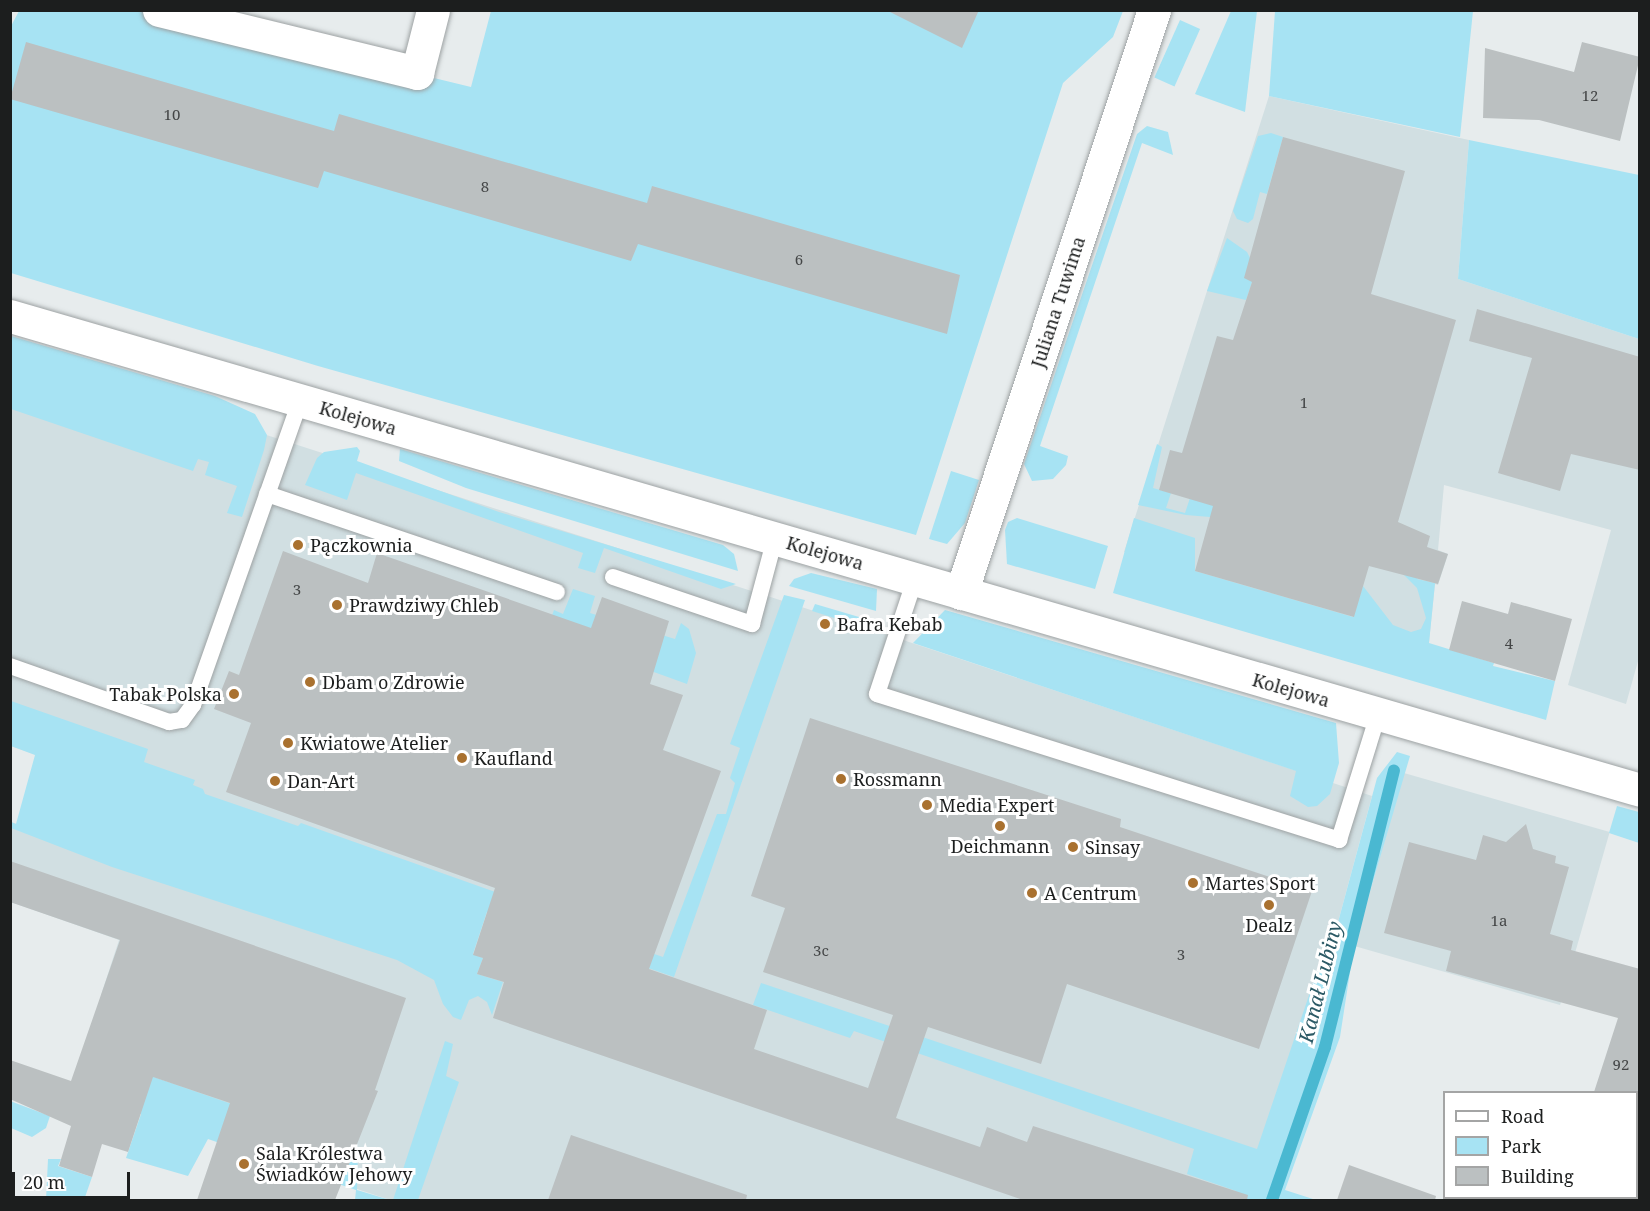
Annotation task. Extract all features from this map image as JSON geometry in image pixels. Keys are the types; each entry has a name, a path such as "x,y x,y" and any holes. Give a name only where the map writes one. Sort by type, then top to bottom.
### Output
{"street":[{"path":"159,10 417,73 433,10"},
{"name":"Juliana Tuwima","path":"962,593 1154,10"},
{"name":"Kolejowa","path":"10,316 1640,790"}],"lane":[{"path":"10,666 169,722 182,720 193,705 300,401"},
{"path":"267,494 557,592"},
{"path":"613,577 752,624 775,538"},
{"path":"915,579 877,694 1339,840 1378,715"}],"shaded area":[{"path":"1269,96 1469,140 1458,279 1639,339 1640,654 1626,704 1568,685 1611,530 1444,485 1438,550 1448,554 1438,585 1435,584 1429,642 1124,552"},
{"path":"11,353 876,631 1372,796 1263,1200 390,1200 217,1142 101,995 119,940 11,902 11,822 465,978 487,912 11,746"},
{"path":"1404,773 1610,832 1560,1005 1354,946"}],"green space":[{"path":"19,11 159,11 471,87 491,11 1123,11 1113,37 1063,83 916,535 318,366 11,273 10,28"},
{"path":"1231,11 1257,11 1245,112 1195,94"},
{"path":"1275,11 1473,11 1460,137 1269,96"},
{"path":"1180,20 1200,29 1174,87 1154,78"},
{"path":"1147,126 1168,132 1173,155 1142,143 1040,446 1068,456 1066,465 1053,479 1032,481 1024,464 1137,134"},
{"path":"1271,133 1283,137 1267,194 1260,192 1253,219 1248,223 1237,219 1233,211 1258,136"},
{"path":"1469,140 1639,175 1639,339 1458,279"},
{"path":"1227,238 1247,252 1250,258 1252,282 1246,300 1207,291"},
{"path":"11,336 215,396 255,414 267,435 242,517 227,513 237,486 205,475 209,462 198,459 193,471 11,409"},
{"path":"1157,444 1162,447 1153,488 1171,493 1166,508 1185,513 1190,498 1270,522 1186,515 1138,505"},
{"path":"357,447 360,451 357,461 499,512 736,584 721,589 604,548 595,573 578,568 583,553 356,473 347,500 305,485 317,458 324,452"},
{"path":"400,449 723,545 734,554 738,571 466,488 399,461"},
{"path":"951,471 979,480 965,523 947,544 929,539"},
{"path":"1017,518 1108,546 1095,589 1007,564 1005,530 1008,522"},
{"path":"1134,518 1195,538 1195,571 1353,617 1363,586 1393,625 1411,632 1421,629 1426,618 1417,588 1397,568 1421,567 1417,579 1435,583 1429,643 1494,663 1493,666 1555,681 1546,720 1113,593"},
{"path":"811,573 877,589 876,611 789,586 794,579"},
{"path":"573,589 595,596 590,613 675,639 681,623 689,629 696,653 687,684 546,633 554,610 563,614"},
{"path":"784,595 805,600 674,977 487,912 473,954 483,958 477,974 503,982 492,1015 487,1002 478,996 469,1000 461,1020 453,1017 443,1004 434,980 397,960 112,867 11,828 11,822 16,824 35,755 11,746 11,701 148,749 144,762 195,780 193,785 203,789 205,794 298,826 301,823 608,932 610,939 663,957 717,814 726,814 735,783 730,778 740,748 730,744"},
{"path":"815,604 876,622 876,631 812,611"},
{"path":"945,610 1336,723 1339,763 1330,794 1317,806 1308,807 1290,796 1296,771 913,643"},
{"path":"1397,752 1410,756 1354,946 1340,1037 1285,1190 1316,1200 1233,1200 1236,1191 1187,1174 1194,1149 854,1031 850,1038 753,1005 761,983 1257,1149 1329,936 1334,937 1377,778"},
{"path":"1617,806 1639,812 1639,843 1609,833"},
{"path":"445,1041 453,1044 446,1076 459,1082 418,1200 393,1200"},
{"path":"131,1069 358,1148 357,1190 390,1200 355,1200 356,1190 208,1139 188,1176 126,1158 141,1114 114,1106"},
{"path":"10,1101 50,1116 46,1128 32,1137 11,1128"},
{"path":"48,1159 61,1159 58,1166 92,1177 84,1200 46,1200"}],"building":[{"path":"886,10 979,10 962,48"},
{"path":"26,42 334,131 339,114 647,203 652,186 960,275 947,334 638,244 631,261 324,171 318,188 10,99"},
{"path":"1582,42 1640,57 1620,141 1539,120 1483,118 1485,48 1574,72"},
{"path":"1283,137 1405,171 1371,294 1456,320 1398,522 1430,536 1427,547 1448,554 1438,584 1369,566 1354,617 1195,571 1213,506 1159,490 1170,450 1182,453 1217,336 1233,340 1252,282 1244,278"},
{"path":"1477,309 1640,357 1640,470 1571,454 1560,491 1498,473 1532,358 1469,341"},
{"path":"283,551 368,583 377,553 591,628 602,597 669,621 650,684 683,695 663,750 721,771 649,969 767,1010 754,1049 868,1088 893,1015 763,972 785,908 751,896 810,718 1121,819 1120,827 1312,891 1259,1049 1067,984 1041,1064 928,1027 896,1118 980,1147 987,1127 1027,1142 1033,1126 1248,1195 1247,1200 1023,1200 493,1018 504,982 477,974 483,958 473,955 495,888 226,792 251,723 214,709 229,671 239,675"},
{"path":"1462,601 1508,614 1511,602 1572,619 1555,681 1449,650"},
{"path":"1526,824 1533,849 1556,856 1555,863 1569,867 1550,934 1573,941 1571,950 1640,969 1640,1092 1594,1091 1618,1018 1446,971 1451,951 1384,933 1409,842 1476,860 1483,835 1506,842"},
{"path":"10,861 406,998 375,1090 378,1091 335,1200 197,1200 230,1103 153,1077 128,1152 102,1144 92,1177 59,1166 71,1126 10,1099 10,1060 71,1081 120,940 10,902"},
{"path":"571,1135 747,1195 746,1200 548,1200"},
{"path":"1349,1165 1436,1196 1435,1200 1337,1200"}],"waterway":[{"name":"Kanał Lubiny","path":"1272,1200 1325,1047 1394,770"}],"place":[{"name":"Pączkownia","path":"298,545"},
{"name":"Prawdziwy Chleb","path":"337,605"},
{"name":"Bafra Kebab","path":"825,624"},
{"name":"Dbam o Zdrowie","path":"310,682"},
{"name":"Tabak Polska","path":"234,694"},
{"name":"Kwiatowe Atelier","path":"288,743"},
{"name":"Kaufland","path":"462,758"},
{"name":"Rossmann","path":"841,779"},
{"name":"Dan-Art","path":"275,781"},
{"name":"Media Expert","path":"927,805"},
{"name":"Deichmann","path":"1000,826"},
{"name":"Sinsay","path":"1073,847"},
{"name":"Martes Sport","path":"1193,883"},
{"name":"A Centrum","path":"1032,893"},
{"name":"Dealz","path":"1269,905"},
{"name":"Sala Królestwa Świadków Jehowy","path":"244,1164"}]}
